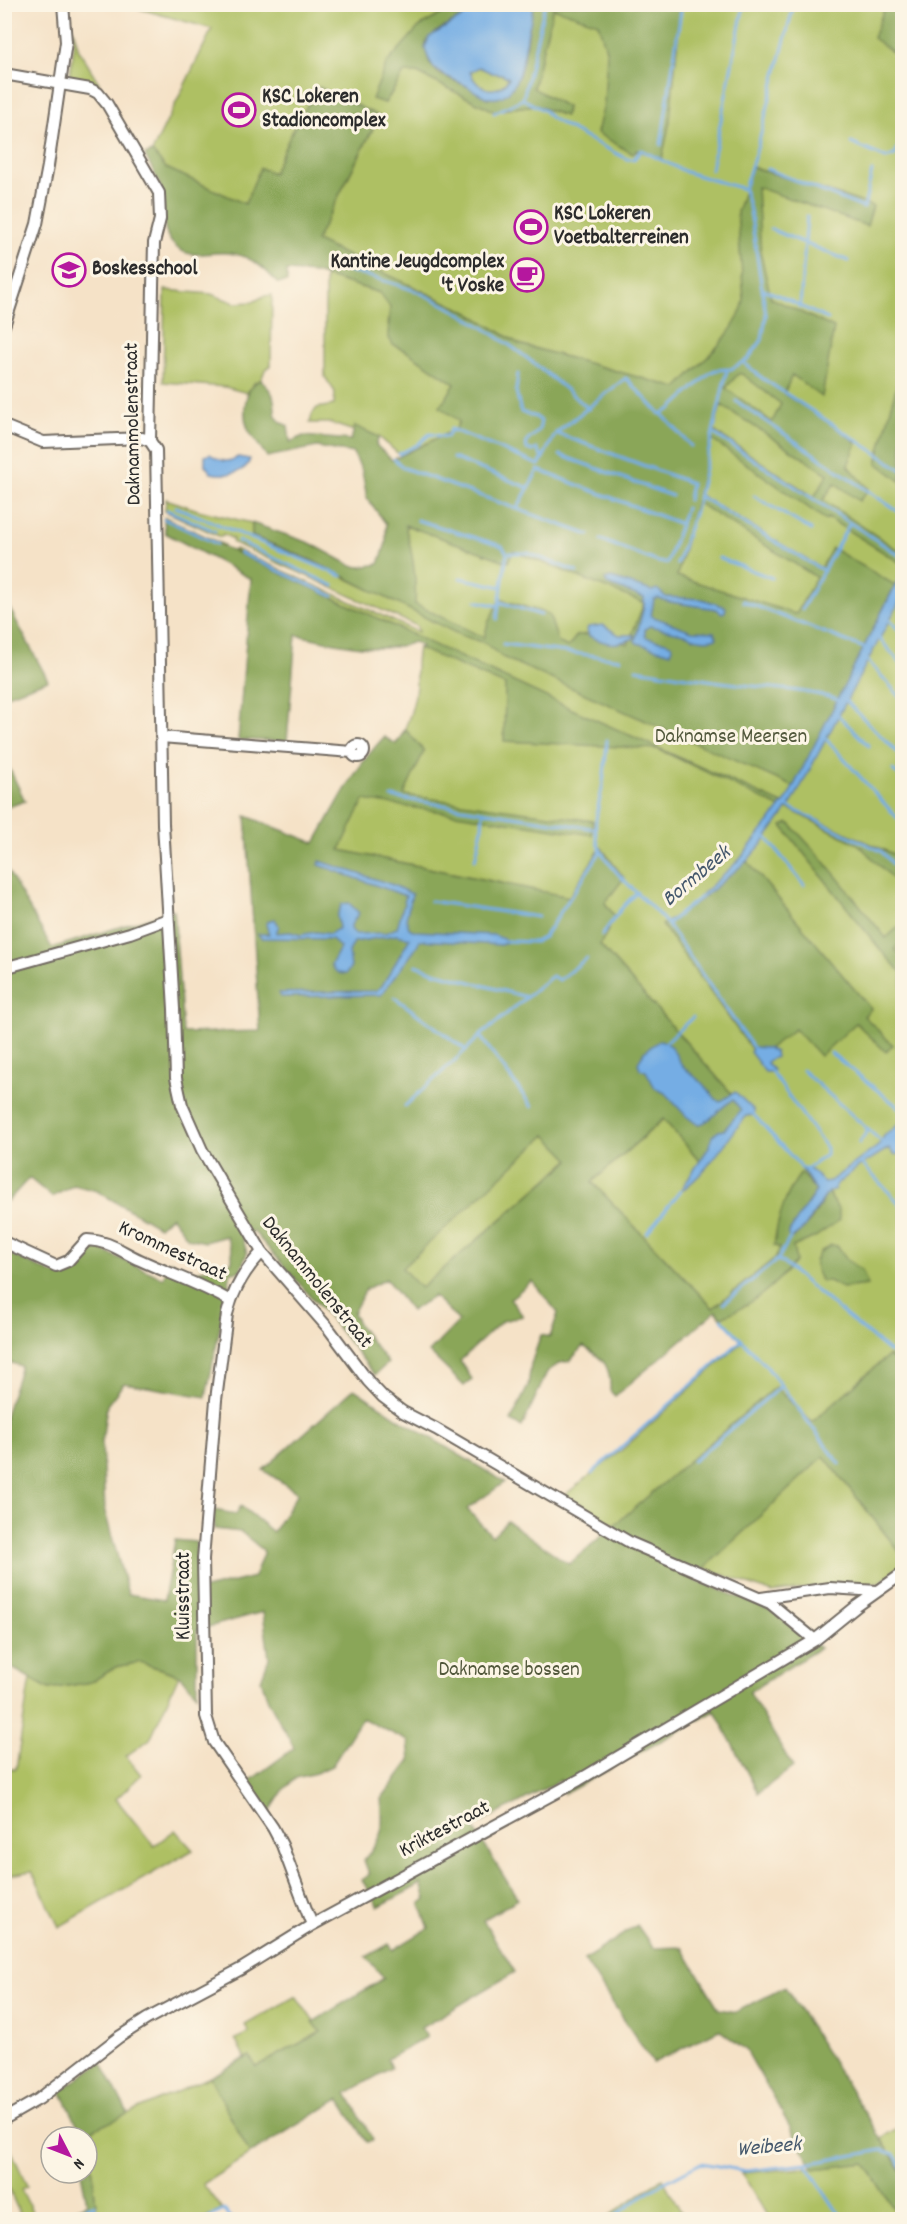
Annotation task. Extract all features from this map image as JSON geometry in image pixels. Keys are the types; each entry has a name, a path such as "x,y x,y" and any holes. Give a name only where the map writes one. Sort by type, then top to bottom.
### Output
{"street":[{"path":"4,326 37,224 66,42 63,4"},
{"path":"4,74 61,84"},
{"name":"Daknammolenstraat","path":"61,84 90,89 98,93 107,104 159,193 160,219 154,243 150,441 156,450 162,824 176,1078 182,1105 202,1150 262,1252 329,1329 383,1397 403,1412 631,1543 770,1603 815,1640"},
{"path":"4,426 43,442 142,438 150,441"},
{"path":"161,737 352,752"},
{"path":"4,968 130,933 168,919"},
{"name":"Krommestraat","path":"4,1242 56,1266 68,1261 87,1240 102,1241 140,1260 206,1287 230,1301"},
{"name":"Kluisstraat","path":"262,1252 239,1281 230,1301 216,1400 203,1559 206,1716 214,1742 273,1828 282,1845 312,1925"},
{"name":"Kriktestraat","path":"4,2119 39,2099 118,2037 147,2019 241,1969 312,1925 579,1780 815,1640 877,1591 903,1574"},
{"path":"759,1598 830,1588 877,1591"}],"green space":[{"path":"886,4 902,5 902,59 873,38"},
{"name":"Daknamse Meersen","path":"126,5 447,5 445,12 419,27 404,45 385,103 404,73 417,73 494,111 535,105 565,116 567,107 533,89 553,5 886,5 874,38 902,59 902,1366 888,1356 812,1422 775,1388 615,1525 565,1495 623,1449 742,1342 716,1311 592,1182 664,1119 701,1162 747,1111 599,944 615,917 605,903 601,848 569,897 340,850 384,737 396,744 407,723 416,690 417,653 418,648 422,647 420,638 233,551 235,549 418,632 417,626 232,542 233,539 223,534 221,537 165,511 166,499 198,510 252,523 252,536 313,562 413,610 387,499 677,388 519,344 469,313 316,241 379,117 296,123 273,174 260,169 245,204 166,168 152,152 212,29"},
{"path":"447,5 474,5 464,16 437,31 426,42 425,48 430,64 439,74 487,98 497,98 511,88 519,75 527,43 532,5 681,5 670,121 662,159 636,150 633,154 597,133 604,104 607,53 598,23 553,8 533,88 567,107 565,116 535,105 494,111 417,73 404,73 385,103 372,99 387,63 419,27 445,12"},
{"path":"73,29 79,50 100,85 69,78 73,55"},
{"path":"479,67 509,78 498,88 487,89 477,83 470,71"},
{"path":"319,87 379,116 316,241 469,313 519,344 677,388 717,347 735,324 741,312 744,300 737,212 752,167 873,206 867,226 757,187 761,255 771,298 834,328 822,397 792,375 784,394 828,421 857,443 848,465 869,489 859,501 835,483 823,500 902,553 902,564 828,518 826,520 712,440 698,494 821,568 832,548 895,585 794,787 502,657 485,643 460,635 311,560 252,536 252,523 310,543 352,566 361,567 379,564 386,543 386,524 367,498 362,471 353,453 317,447 267,457 249,432 246,423 246,401 255,383 261,380 271,392 276,416 288,426 290,442 303,436 351,440 355,426 379,437 376,445 392,460 456,429 459,421 440,407 455,384 406,351 393,345 388,336 390,307 380,293 315,273 287,271 287,282 277,283 267,272 249,259 227,253 187,253 175,246 166,233 163,196 145,155 152,152 166,168 245,204 260,168 273,173 296,123","holes":["738,374 742,374 781,404 772,422 726,388","721,405 828,474 814,497 714,431","696,502 816,577 796,614 677,576","405,525 508,562 513,551 644,603 628,644 594,634 577,635 568,647 558,642 549,614 500,599 488,623 484,638 415,604 412,554"]},
{"path":"325,276 380,293 390,307 388,324 393,345 406,351 455,384 459,421 456,429 401,456 379,437 355,427 354,431 330,423 310,423 312,414 317,408 334,405 335,392 325,377"},
{"path":"165,290 211,294 235,303 253,302 264,296 272,295 271,365 265,370 261,380 255,382 247,393 225,387 163,382"},
{"path":"902,364 902,482 877,463"},
{"path":"165,517 224,545 223,547 164,519"},
{"path":"164,519 574,710 902,858 902,865 898,867 902,872 902,888 858,844 785,807 783,809 658,749 504,741 505,685 418,648 422,646 414,642 386,648 371,648 296,635 287,741 238,740 251,579 165,533"},
{"path":"4,598 48,680 5,696 4,696"},
{"name":"Daknamse bossen","path":"406,730 424,751 404,795 593,821 592,835 364,800 340,850 569,897 601,847 624,878 605,903 615,917 600,945 747,1111 702,1163 663,1119 592,1182 713,1308 776,1257 780,1248 774,1246 777,1227 786,1198 801,1173 816,1191 806,1205 793,1238 811,1220 828,1192 838,1209 840,1220 815,1237 793,1247 796,1261 762,1294 743,1307 721,1317 716,1311 615,1396 610,1391 609,1375 605,1364 583,1346 570,1361 560,1363 547,1372 522,1427 511,1421 528,1386 531,1364 541,1335 550,1337 558,1313 532,1281 510,1299 523,1316 502,1321 460,1361 472,1379 464,1386 429,1352 459,1321 434,1296 411,1311 386,1279 366,1289 353,1313 360,1327 388,1363 375,1375 328,1316 253,1231 243,1239 247,1253 240,1271 231,1272 206,1397 124,1383 107,1405 102,1442 105,1512 128,1594 164,1600 175,1540 196,1542 197,1591 254,1577 264,1551 241,1532 215,1529 213,1510 236,1514 241,1506 273,1532 298,1493 263,1470 354,1389 404,1422 505,1482 467,1509 492,1536 507,1521 569,1564 775,1387 812,1422 888,1356 902,1366 902,1555 824,1456 693,1579 770,1610 820,1648 749,1692 793,1767 758,1793 715,1711 564,1794 561,1780 473,1827 518,1899 483,1920 515,1972 421,2028 427,2037 387,2059 391,2068 347,2093 373,2140 367,2142 339,2099 250,2154 210,2077 250,2056 256,2067 321,2032 313,2022 384,1978 366,1957 389,1944 393,1950 429,1928 420,1904 426,1899 421,1884 378,1907 362,1880 369,1875 364,1860 376,1844 381,1831 381,1799 410,1761 408,1741 362,1718 332,1766 296,1778 284,1789 269,1813 247,1783 294,1748 268,1700 261,1680 269,1658 263,1612 197,1630 197,1694 179,1675 140,1662 116,1667 91,1682 49,1689 5,1664 5,1415 21,1366 5,1361 5,1252 53,1274 62,1273 87,1251 99,1249 163,1278 170,1261 193,1272 232,1262 232,1252 226,1236 205,1242 188,1238 171,1216 159,1227 97,1191 74,1185 52,1197 29,1178 8,1201 5,1199 4,864 52,948 174,910 183,1033 260,1031 246,816 315,843 346,787 364,761 384,737 396,744","holes":["546,1135 570,1160 421,1288 402,1268"]},
{"path":"5,759 25,801 4,808"},
{"path":"789,823 825,862 886,938 902,924 902,941 895,949 902,957 902,973 883,953 782,826"},
{"path":"747,861 871,1009 864,1016 893,1045 886,1052 856,1023 820,1056 795,1029 757,1057 662,925 700,900"},
{"path":"546,1134 570,1159 421,1289 401,1268"},
{"path":"831,1245 838,1246 846,1259 862,1270 868,1285 842,1288 829,1281 821,1281 817,1274 815,1261 820,1252"},
{"path":"824,1456 902,1555 902,1565 879,1583 831,1585 773,1593 704,1568"},
{"path":"140,1662 179,1675 150,1739 126,1756 141,1775 116,1799 154,1846 175,1830 193,1850 59,1927 32,1871 5,1876 5,1769 16,1769 30,1678 49,1689 91,1682 116,1667"},
{"path":"637,1925 653,1948 682,1947 719,2009 736,2012 785,1987 902,2172 902,2219 865,2163 814,2169 746,2050 719,2030 653,2063 584,1960"},
{"path":"296,1996 321,2032 256,2067 250,2056 245,2058 235,2039 249,2033 245,2025"},
{"path":"101,2062 128,2114 99,2127 99,2125 78,2125 61,2091"},
{"path":"210,2077 250,2154 203,2184 222,2210 202,2219 97,2219 94,2185 99,2185 99,2127"},
{"path":"902,2125 902,2172 881,2138"},
{"path":"4,2134 27,2186 21,2189 36,2219 17,2219 21,2217 5,2180"},
{"path":"865,2163 900,2219 769,2219 742,2173"},
{"path":"663,2179 685,2219 605,2219 655,2183"},
{"path":"83,2185 94,2185 97,2219 84,2219 84,2217 57,2219 87,2203"}],"water":[{"path":"472,5 533,5 519,74 515,84 500,97 490,98 479,94 442,74 433,67 427,56 425,48 429,37 464,16 464,12","holes":["479,67 492,73 502,74 509,78 499,88 488,89 477,83 470,72"]},
{"path":"210,454 224,461 238,457 250,459 240,471 216,474 211,473 205,465 205,456"},
{"path":"902,572 902,597 793,801 747,861 700,900 699,897 739,860 787,799"},
{"path":"611,578 652,591 657,589 666,597 702,599 726,607 725,612 722,613 716,609 654,599 651,616 692,631 714,632 717,638 698,639 650,626 645,629 645,636 672,645 671,653 637,643 635,641 644,598 607,584 605,580"},
{"path":"603,625 619,635 634,635 634,638 612,643 589,636 588,627"},
{"path":"320,861 393,885 412,894 406,919 409,928 415,931 494,935 508,941 501,945 420,940 381,995 281,997 279,993 375,991 382,986 410,938 396,935 354,942 349,952 351,967 346,974 341,974 331,965 340,948 332,939 261,938 258,934 269,934 266,924 275,919 279,926 276,933 330,934 339,928 337,916 342,904 349,903 359,913 351,925 355,934 385,933 397,928 406,896 319,865"},
{"path":"660,1040 671,1047 682,1065 718,1101 720,1102 735,1092 754,1110 754,1115 746,1116 698,1177 679,1192 710,1146 712,1136 724,1130 741,1110 733,1100 698,1125 686,1116 665,1093 655,1088 646,1071 640,1069 638,1063 644,1052"},
{"path":"753,1047 767,1048 775,1052 776,1057 767,1063 773,1070 772,1072 765,1072 750,1052"},
{"path":"899,1124 902,1126 902,1155 893,1154 889,1148 858,1167 835,1186 835,1189 828,1192 804,1228 789,1240 789,1232 816,1191 801,1168 808,1168 824,1182 830,1181 878,1146 884,1136"}],"waterway":[{"path":"523,99 545,4"},
{"path":"661,145 682,4"},
{"path":"711,170 744,4"},
{"path":"744,189 758,145 794,4"},
{"path":"399,454 417,445 430,434 447,437 451,429 539,465 556,433 626,378 660,414 671,409 711,372 731,369 748,359 762,340 766,315 750,210 744,189 686,172 641,150 634,159 627,159 551,118 545,111 523,99 494,113"},
{"path":"851,143 886,158 895,155 902,138"},
{"path":"767,169 864,208 872,171"},
{"path":"800,307 807,216"},
{"path":"770,229 849,261"},
{"path":"329,265 418,292 442,303 508,344 589,409"},
{"path":"762,289 828,319"},
{"path":"743,362 762,378 902,470"},
{"path":"677,564 696,508 727,370"},
{"path":"518,374 516,391 521,412 541,421 538,431 528,440 527,449 533,451 537,449 542,458"},
{"path":"736,401 902,514"},
{"path":"662,414 691,446"},
{"path":"556,433 691,483 688,500"},
{"path":"713,433 902,557"},
{"path":"560,455 672,496"},
{"path":"453,458 529,488"},
{"path":"394,459 404,468 589,535"},
{"path":"517,509 538,470 681,524"},
{"path":"699,496 824,571"},
{"path":"754,496 811,530"},
{"path":"176,507 342,576"},
{"path":"601,540 658,562 667,563 686,508"},
{"path":"167,510 215,531"},
{"path":"164,519 217,544"},
{"path":"417,520 502,546 507,553 497,619"},
{"path":"802,609 850,523"},
{"path":"238,541 334,586"},
{"path":"240,553 333,596"},
{"path":"507,553 528,553 577,572"},
{"path":"719,558 772,578"},
{"path":"460,578 502,587"},
{"path":"476,601 499,606"},
{"path":"743,601 867,649"},
{"path":"500,602 541,615"},
{"path":"888,618 902,634"},
{"path":"878,637 902,665"},
{"path":"503,644 620,659"},
{"path":"867,660 902,699"},
{"path":"636,669 803,692 841,701"},
{"path":"844,699 902,757"},
{"path":"838,715 869,746"},
{"path":"825,738 902,823"},
{"path":"607,740 603,782 596,816 598,843 607,861 667,924"},
{"path":"893,770 902,779"},
{"path":"392,797 596,829"},
{"path":"786,806 881,851 902,874"},
{"path":"475,860 482,829 483,811"},
{"path":"766,837 804,885"},
{"path":"506,941 535,942 544,937 601,851"},
{"path":"602,935 637,892"},
{"name":"Bormbeek","path":"702,896 667,924 754,1049"},
{"path":"430,901 538,917"},
{"path":"480,1036 552,976 559,980 587,958"},
{"path":"416,965 526,997"},
{"path":"394,997 466,1050 405,1106"},
{"path":"663,1045 693,1017"},
{"path":"466,1050 480,1036 532,1107"},
{"path":"831,1053 902,1110"},
{"path":"802,1070 883,1143"},
{"name":"Bormbeek","path":"771,1071 826,1148 826,1155 808,1168 801,1168"},
{"path":"753,1114 801,1167"},
{"path":"859,1143 868,1130"},
{"path":"861,1163 902,1206"},
{"path":"647,1233 681,1190"},
{"path":"724,1303 778,1259 790,1238"},
{"path":"778,1259 891,1353"},
{"path":"722,1319 767,1367 840,1464"},
{"path":"592,1473 742,1340"},
{"path":"693,1461 781,1386"},
{"name":"Weibeek","path":"610,2220 650,2190 701,2163 746,2171 806,2164 882,2150 894,2154 902,2167"},
{"path":"806,2164 843,2220"},
{"name":"Weibeek","path":"68,2220 88,2206 94,2205 97,2220"},
{"name":"Weibeek","path":"204,2220 224,2210 233,2220"}],"place":[{"name":"KSC Lokeren Stadioncomplex","path":"239,110"},
{"name":"KSC Lokeren Voetbalterreinen","path":"531,227"},
{"name":"Boskesschool","path":"69,270"},
{"name":"Kantine Jeugdcomplex 't Voske","path":"527,275"}]}
